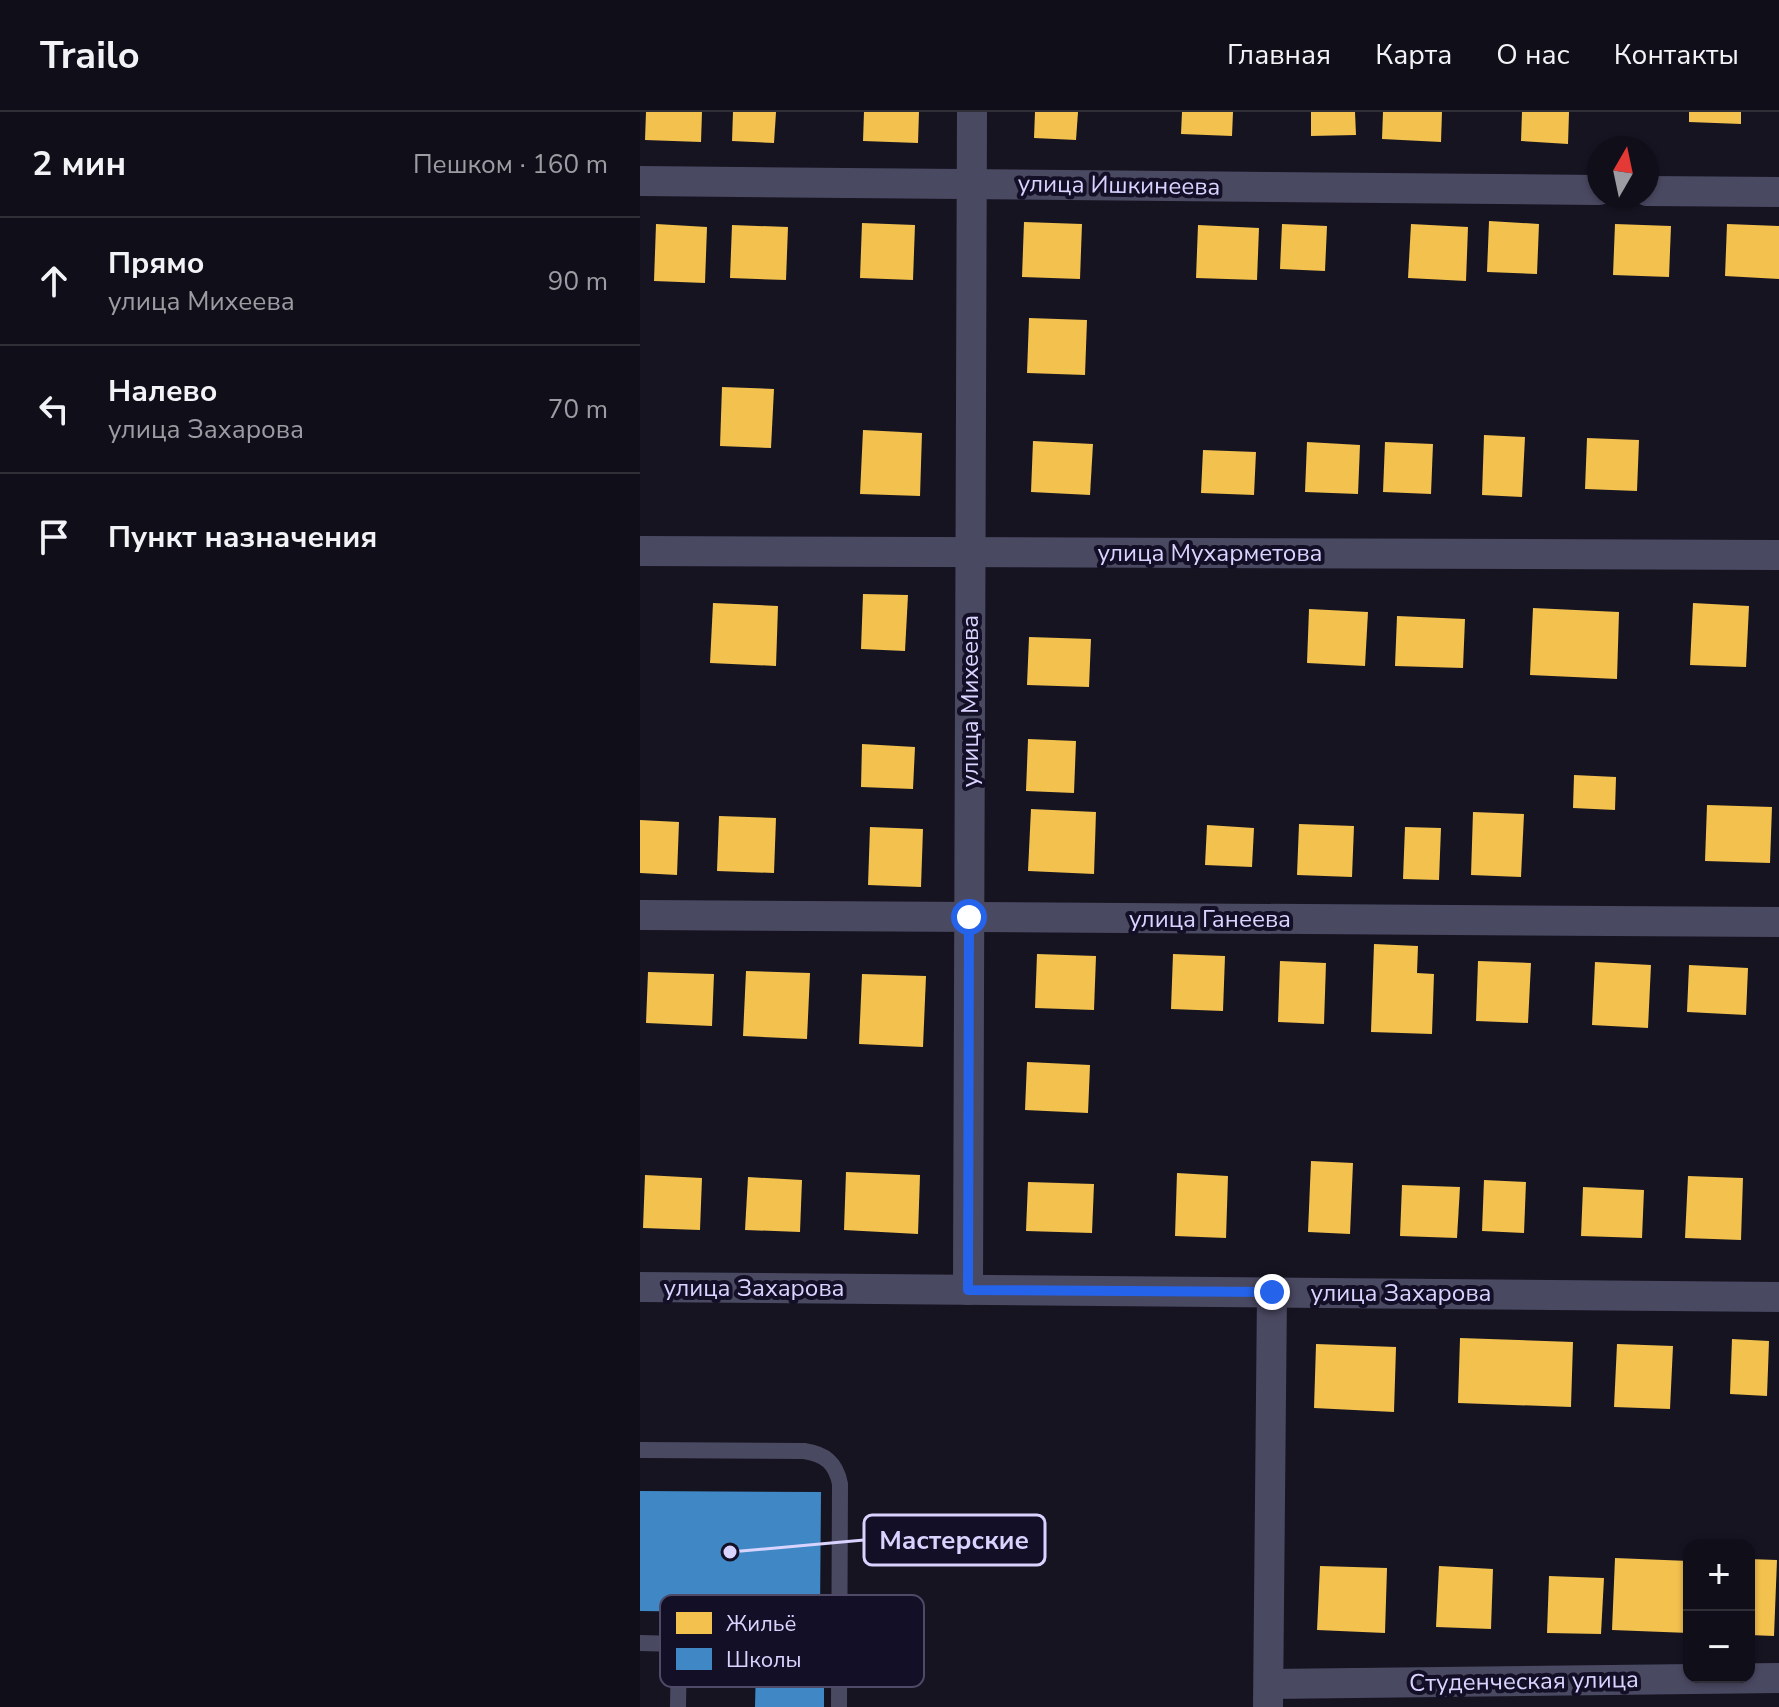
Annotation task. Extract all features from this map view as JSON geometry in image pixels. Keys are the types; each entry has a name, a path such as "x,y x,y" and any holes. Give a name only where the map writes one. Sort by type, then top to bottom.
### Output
{"street":[{"name":"улица Михеева","path":"968,1290 972,112"},
{"name":"улица Ишкинеева","path":"640,181 1587,190"},
{"path":"1659,191 1779,192"},
{"name":"улица Мухарметова","path":"640,551 1779,555"},
{"name":"улица Ганеева","path":"640,915 1779,922"},
{"name":"улица Захарова","path":"640,1287 1779,1297"},
{"path":"1268,1696 1272,1292"},
{"name":"Студенческая улица","path":"1268,1696 1779,1678"}],"lane":[{"path":"640,1450 804,1451 827,1458 838,1474 840,1484 839,1595"},
{"path":"640,1643 660,1644"},
{"path":"678,1687 678,1707"}],"building: Жильё":[{"path":"646,112 702,112 701,142 645,140"},
{"path":"733,112 776,112 774,143 732,141"},
{"path":"864,112 919,112 918,143 863,141"},
{"path":"1035,112 1078,112 1076,140 1034,138"},
{"path":"1182,112 1233,112 1232,136 1181,134"},
{"path":"1311,112 1355,112 1356,135 1311,136"},
{"path":"1383,112 1442,112 1441,142 1382,139"},
{"path":"1522,112 1569,112 1568,144 1521,141"},
{"path":"1689,112 1741,112 1741,124 1689,122"},
{"path":"1489,221 1539,224 1537,274 1487,272"},
{"path":"1024,222 1082,224 1080,279 1022,277"},
{"path":"862,223 915,225 913,280 860,278"},
{"path":"656,224 707,227 705,283 654,281"},
{"path":"1282,224 1327,226 1325,271 1280,269"},
{"path":"1411,224 1468,227 1466,281 1408,278"},
{"path":"1615,224 1671,226 1669,277 1613,275"},
{"path":"1727,224 1779,226 1779,279 1725,276"},
{"path":"732,225 788,227 786,280 730,278"},
{"path":"1198,225 1259,228 1257,280 1196,278"},
{"path":"1029,318 1087,320 1085,375 1027,373"},
{"path":"722,387 774,389 771,448 720,446"},
{"path":"863,430 922,433 920,496 860,494"},
{"path":"1484,435 1525,437 1522,497 1482,495"},
{"path":"1587,438 1639,440 1637,491 1585,489"},
{"path":"1033,441 1093,444 1090,495 1031,492"},
{"path":"1307,442 1360,445 1358,494 1305,492"},
{"path":"1385,442 1433,444 1431,494 1383,492"},
{"path":"1203,450 1256,452 1254,495 1201,493"},
{"path":"863,594 908,595 905,651 861,649"},
{"path":"713,603 778,606 776,666 710,663"},
{"path":"1693,603 1749,606 1746,667 1690,665"},
{"path":"1533,608 1619,612 1617,679 1530,675"},
{"path":"1309,609 1368,612 1365,666 1307,663"},
{"path":"1397,616 1465,619 1463,668 1395,666"},
{"path":"1029,637 1091,639 1089,687 1027,685"},
{"path":"1028,739 1076,741 1074,793 1026,791"},
{"path":"862,744 915,747 913,789 861,787"},
{"path":"1574,775 1616,777 1615,810 1573,808"},
{"path":"1707,805 1772,807 1770,863 1705,861"},
{"path":"1031,809 1096,812 1094,874 1028,871"},
{"path":"1473,812 1524,814 1521,877 1471,875"},
{"path":"719,816 776,818 774,873 717,871"},
{"path":"640,820 679,822 677,875 640,873"},
{"path":"1299,824 1354,826 1352,877 1297,875"},
{"path":"1207,825 1254,828 1252,867 1205,865"},
{"path":"870,827 923,829 921,887 868,885"},
{"path":"1405,827 1441,828 1439,880 1403,879"},
{"path":"1374,944 1418,946 1417,973 1434,974 1432,1034 1371,1032"},
{"path":"1037,954 1096,956 1094,1010 1035,1008"},
{"path":"1173,954 1225,956 1223,1011 1171,1009"},
{"path":"1280,961 1326,963 1324,1024 1278,1022"},
{"path":"1478,961 1531,963 1528,1023 1476,1021"},
{"path":"1595,962 1651,965 1648,1028 1592,1025"},
{"path":"1689,965 1748,968 1746,1015 1687,1012"},
{"path":"746,971 810,973 807,1039 743,1036"},
{"path":"648,972 714,974 712,1026 646,1023"},
{"path":"862,974 926,976 923,1047 859,1044"},
{"path":"1027,1062 1090,1065 1088,1113 1025,1110"},
{"path":"1311,1161 1353,1163 1350,1234 1308,1232"},
{"path":"846,1172 920,1175 918,1234 844,1230"},
{"path":"1177,1173 1228,1176 1226,1238 1175,1236"},
{"path":"645,1175 702,1178 700,1230 643,1228"},
{"path":"1688,1176 1743,1178 1741,1240 1685,1238"},
{"path":"748,1177 802,1180 800,1232 745,1230"},
{"path":"1484,1180 1526,1182 1524,1233 1482,1231"},
{"path":"1028,1182 1094,1184 1092,1233 1026,1231"},
{"path":"1402,1185 1460,1187 1457,1238 1400,1236"},
{"path":"1583,1187 1644,1190 1642,1238 1581,1236"},
{"path":"1460,1338 1573,1342 1571,1407 1458,1403"},
{"path":"1732,1339 1769,1341 1767,1396 1730,1394"},
{"path":"1316,1344 1396,1347 1394,1412 1314,1408"},
{"path":"1617,1344 1673,1346 1670,1409 1614,1407"},
{"path":"1615,1558 1683,1561 1683,1633 1612,1630"},
{"path":"1755,1559 1777,1560 1774,1636 1755,1635"},
{"path":"1320,1566 1387,1568 1385,1633 1317,1630"},
{"path":"1439,1566 1493,1569 1491,1629 1436,1627"},
{"path":"1549,1576 1604,1578 1601,1634 1547,1633"}],"building: Школы":[{"path":"640,1491 821,1492 820,1595 660,1595 660,1611 640,1611"},
{"path":"755,1687 824,1687 824,1707 755,1707"}],"place":[{"name":"Мастерские","path":"730,1552"}],"route":[{"path":"969,917 968,1290 1272,1292"}]}
